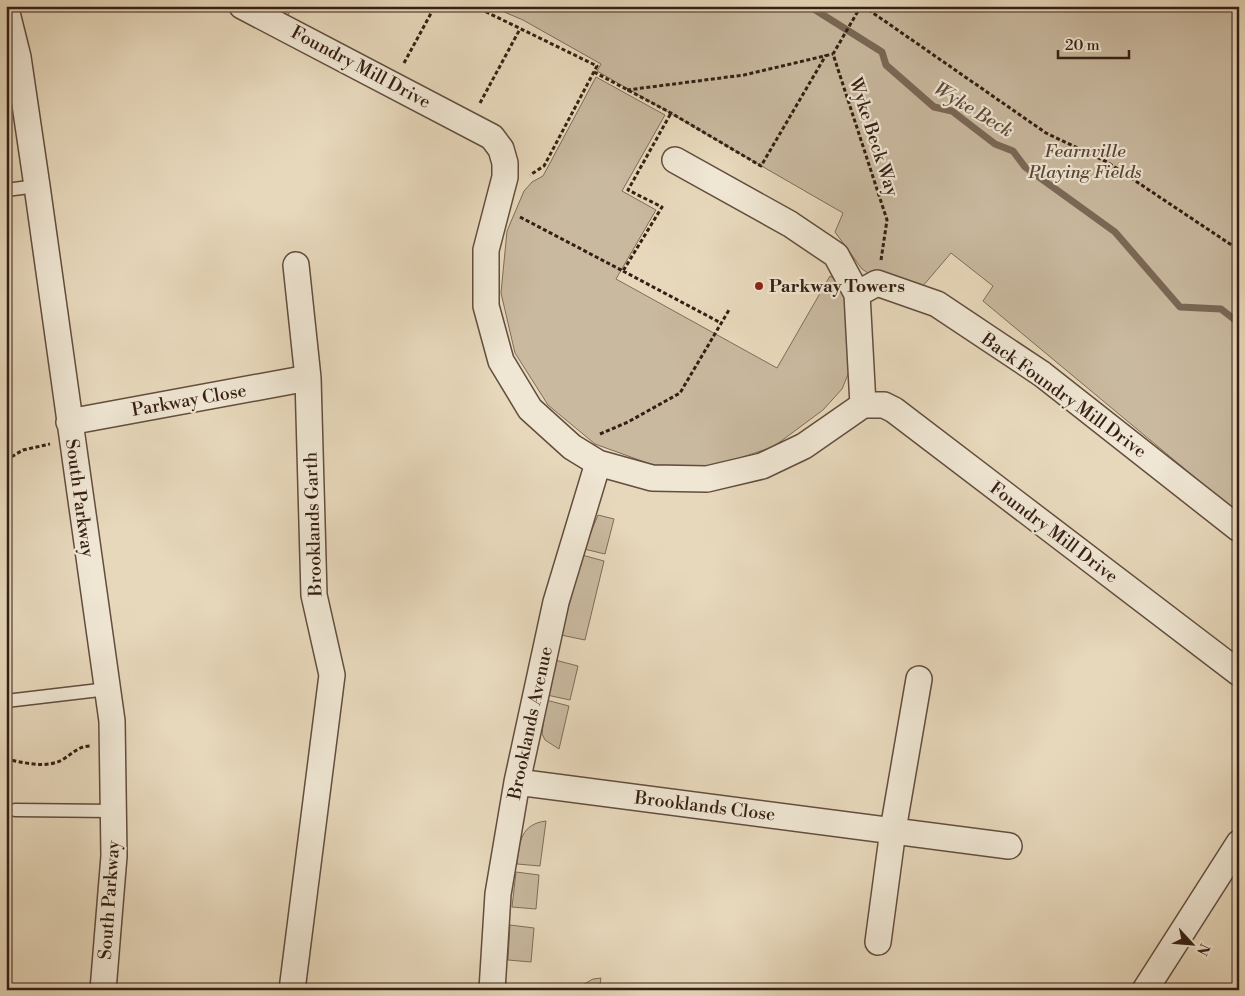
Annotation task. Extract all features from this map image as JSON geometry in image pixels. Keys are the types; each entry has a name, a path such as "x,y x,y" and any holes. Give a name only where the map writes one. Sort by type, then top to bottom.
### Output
{"street":[{"name":"Foundry Mill Drive","path":"242,6 474,126 492,137 501,149 506,163 486,250 486,306 501,361 530,409 572,447 598,463 652,478 708,479 762,466 804,446 864,405 879,404 894,410 1239,673"},
{"name":"South Parkway","path":"6,9 18,57 112,721 114,856 103,990"},
{"path":"675,160 790,224 836,255 867,289 864,405"},
{"name":"Brooklands Garth","path":"292,990 332,675 314,595 308,378 296,264"},
{"name":"Back Foundry Mill Drive","path":"867,289 937,304 1042,374 1239,529"},
{"name":"Parkway Close","path":"71,433 308,378"},
{"name":"Brooklands Avenue","path":"492,990 498,894 517,782 556,602 598,463"},
{"path":"878,942 893,830 919,679"},
{"name":"Brooklands Close","path":"517,782 1009,846"},
{"path":"1145,990 1239,843"}],"lane":[{"path":"6,190 37,186"},
{"path":"6,701 108,689"},
{"path":"14,810 114,812"}],"path":[{"path":"393,84 434,6"},
{"path":"474,6 597,66 544,166 499,198 624,271 721,323"},
{"path":"626,90 744,75 833,54 862,6 1046,133 1107,162 1239,250"},
{"path":"474,126 520,29"},
{"name":"Wyke Beck Way","path":"833,54 887,220 867,289"},
{"path":"594,72 671,113 761,166 826,55"},
{"path":"624,271 662,207 628,190 671,113"},
{"path":"572,447 628,422 680,393 728,310"},
{"path":"6,460 23,450 71,433"},
{"path":"6,759 38,764 55,763 81,746 113,745"}],"green space":[{"path":"271,6 293,6 288,15"},
{"name":"Fearnville Playing Fields","path":"490,6 1239,6 1239,514 983,301 993,286 951,253 922,287 900,277 871,275 862,269 835,232 843,213 597,71 601,64 523,20"},
{"path":"596,77 665,115 622,191 656,210 616,279 777,368 830,276 840,282 846,300 851,367 842,389 823,410 773,447 715,466 653,465 595,444 548,405 515,353 501,293 507,231 524,191 532,182 543,176"},
{"path":"598,515 614,519 605,554 584,549"},
{"path":"582,555 604,561 585,640 561,635"},
{"path":"555,660 578,666 570,700 547,695"},
{"path":"546,700 569,706 559,749 545,740 542,734"},
{"path":"546,821 540,866 517,864 520,842 526,830 531,826"},
{"path":"516,872 539,875 536,909 512,907"},
{"path":"510,925 534,928 531,962 508,960"},
{"path":"601,978 599,990 574,990 593,979"}],"waterway":[{"name":"Wyke Beck","path":"809,6 882,52 886,65 934,107 952,111 995,144 1013,151 1025,167 1115,232 1180,307 1221,309 1239,323"}],"place":[{"name":"Parkway Towers","path":"759,286"}]}
